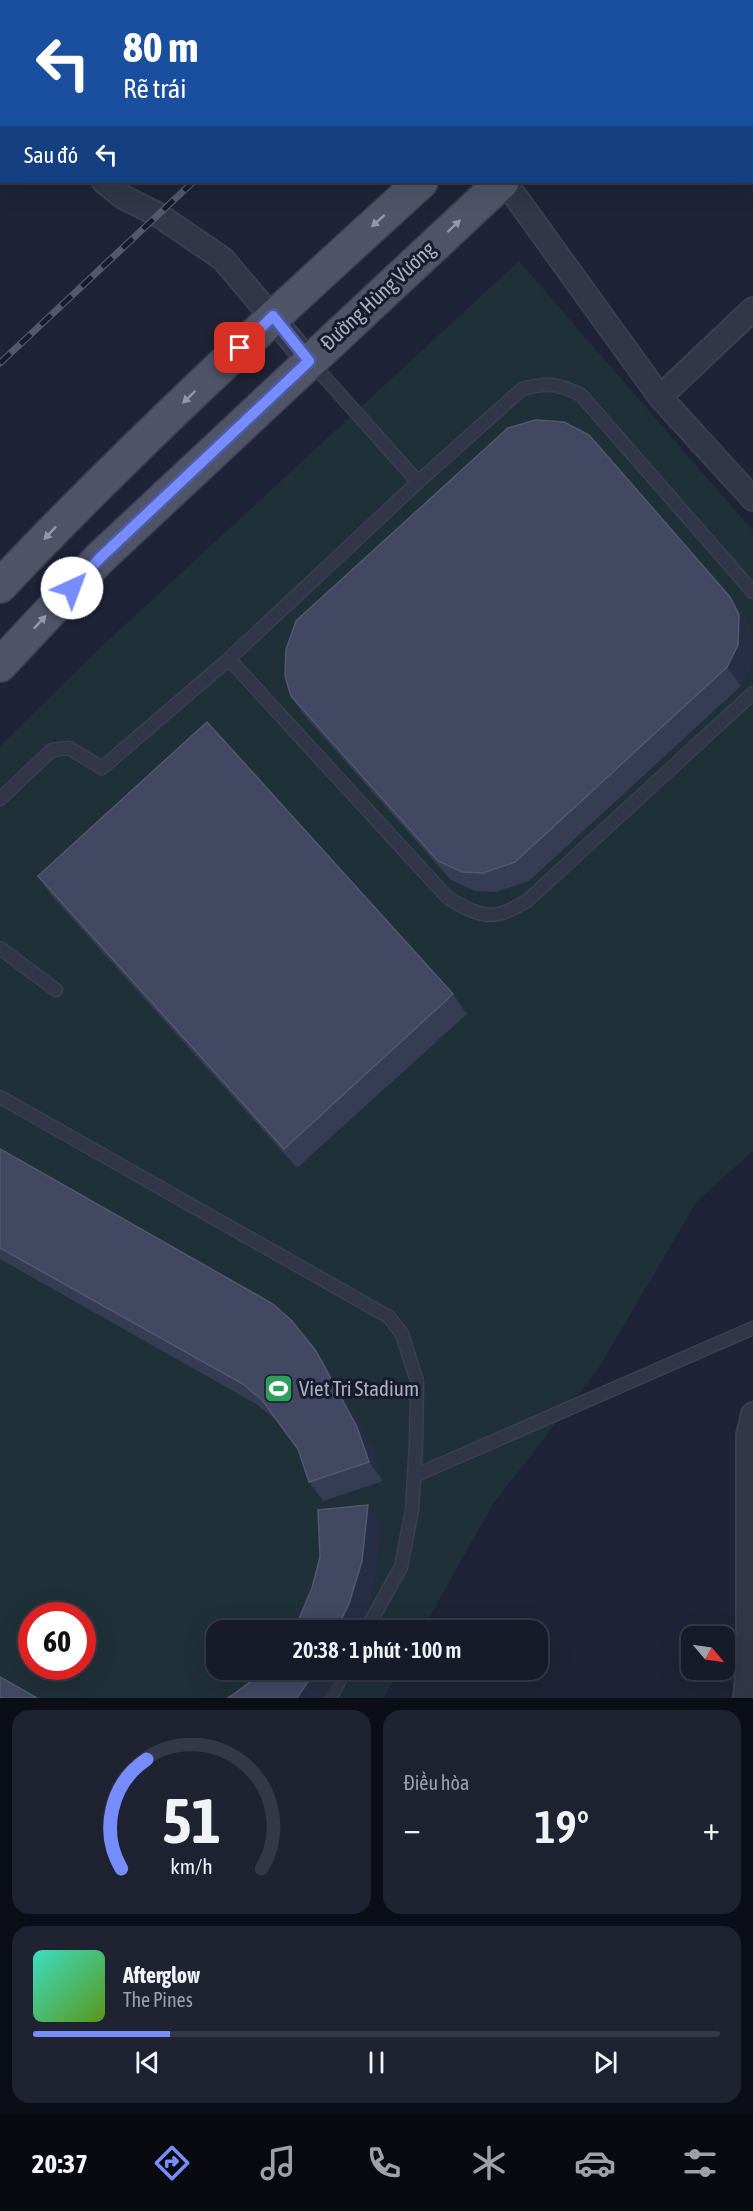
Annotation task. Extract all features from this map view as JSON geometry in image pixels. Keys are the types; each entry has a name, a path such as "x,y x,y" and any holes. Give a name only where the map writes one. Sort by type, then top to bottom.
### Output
{"main road":[{"path":"0,586 75,506 273,316 420,183"},
{"name":"Đường Hùng Vương","path":"0,665 100,558 502,183"}],"street":[{"path":"105,183 123,197 157,214 223,259 309,361"},
{"path":"504,183 660,397 753,499"},
{"path":"660,397 753,309"},
{"path":"745,1698 748,1664 748,1435 753,1414"}],"lane":[{"path":"309,361 418,482"},
{"path":"0,799 52,750 69,748 102,768 229,659 418,482 522,389 544,383 565,387 581,395 753,592"},
{"path":"229,659 448,898 468,910 489,916 510,912 528,900 753,693"},
{"path":"0,948 56,990"},
{"path":"0,1097 389,1317 402,1334 417,1380 412,1510 401,1567 372,1620"},
{"path":"414,1476 753,1328"},
{"path":"330,1698 340,1680"}],"shaded area":[{"path":"519,261 753,531 753,1151 697,1201 598,1369 493,1504 428,1620 206,1620 206,1680 394,1680 384,1698 0,1698 0,746 100,648"}],"building":[{"path":"535,420 564,422 589,435 730,597 739,615 738,645 727,667 515,862 483,873 462,872 438,861 291,696 285,676 286,650 296,621 508,428"},
{"path":"207,722 453,994 284,1149 38,876"},
{"name":"Viet Tri Stadium","path":"0,1149 273,1304 292,1321 316,1351 357,1427 369,1462 309,1482 298,1449 262,1400 243,1384 0,1248"},
{"path":"368,1505 362,1561 349,1604 341,1620 298,1620 312,1588 320,1557 318,1510"},
{"path":"0,1677 37,1698 0,1698"},
{"path":"253,1680 309,1680 297,1698 227,1698"}],"railway":[{"path":"0,363 192,183"}],"place":[{"name":"Viet Tri Stadium","path":"278,1389"}],"route":[{"path":"72,588 100,558 309,361 273,316 240,348"}]}
